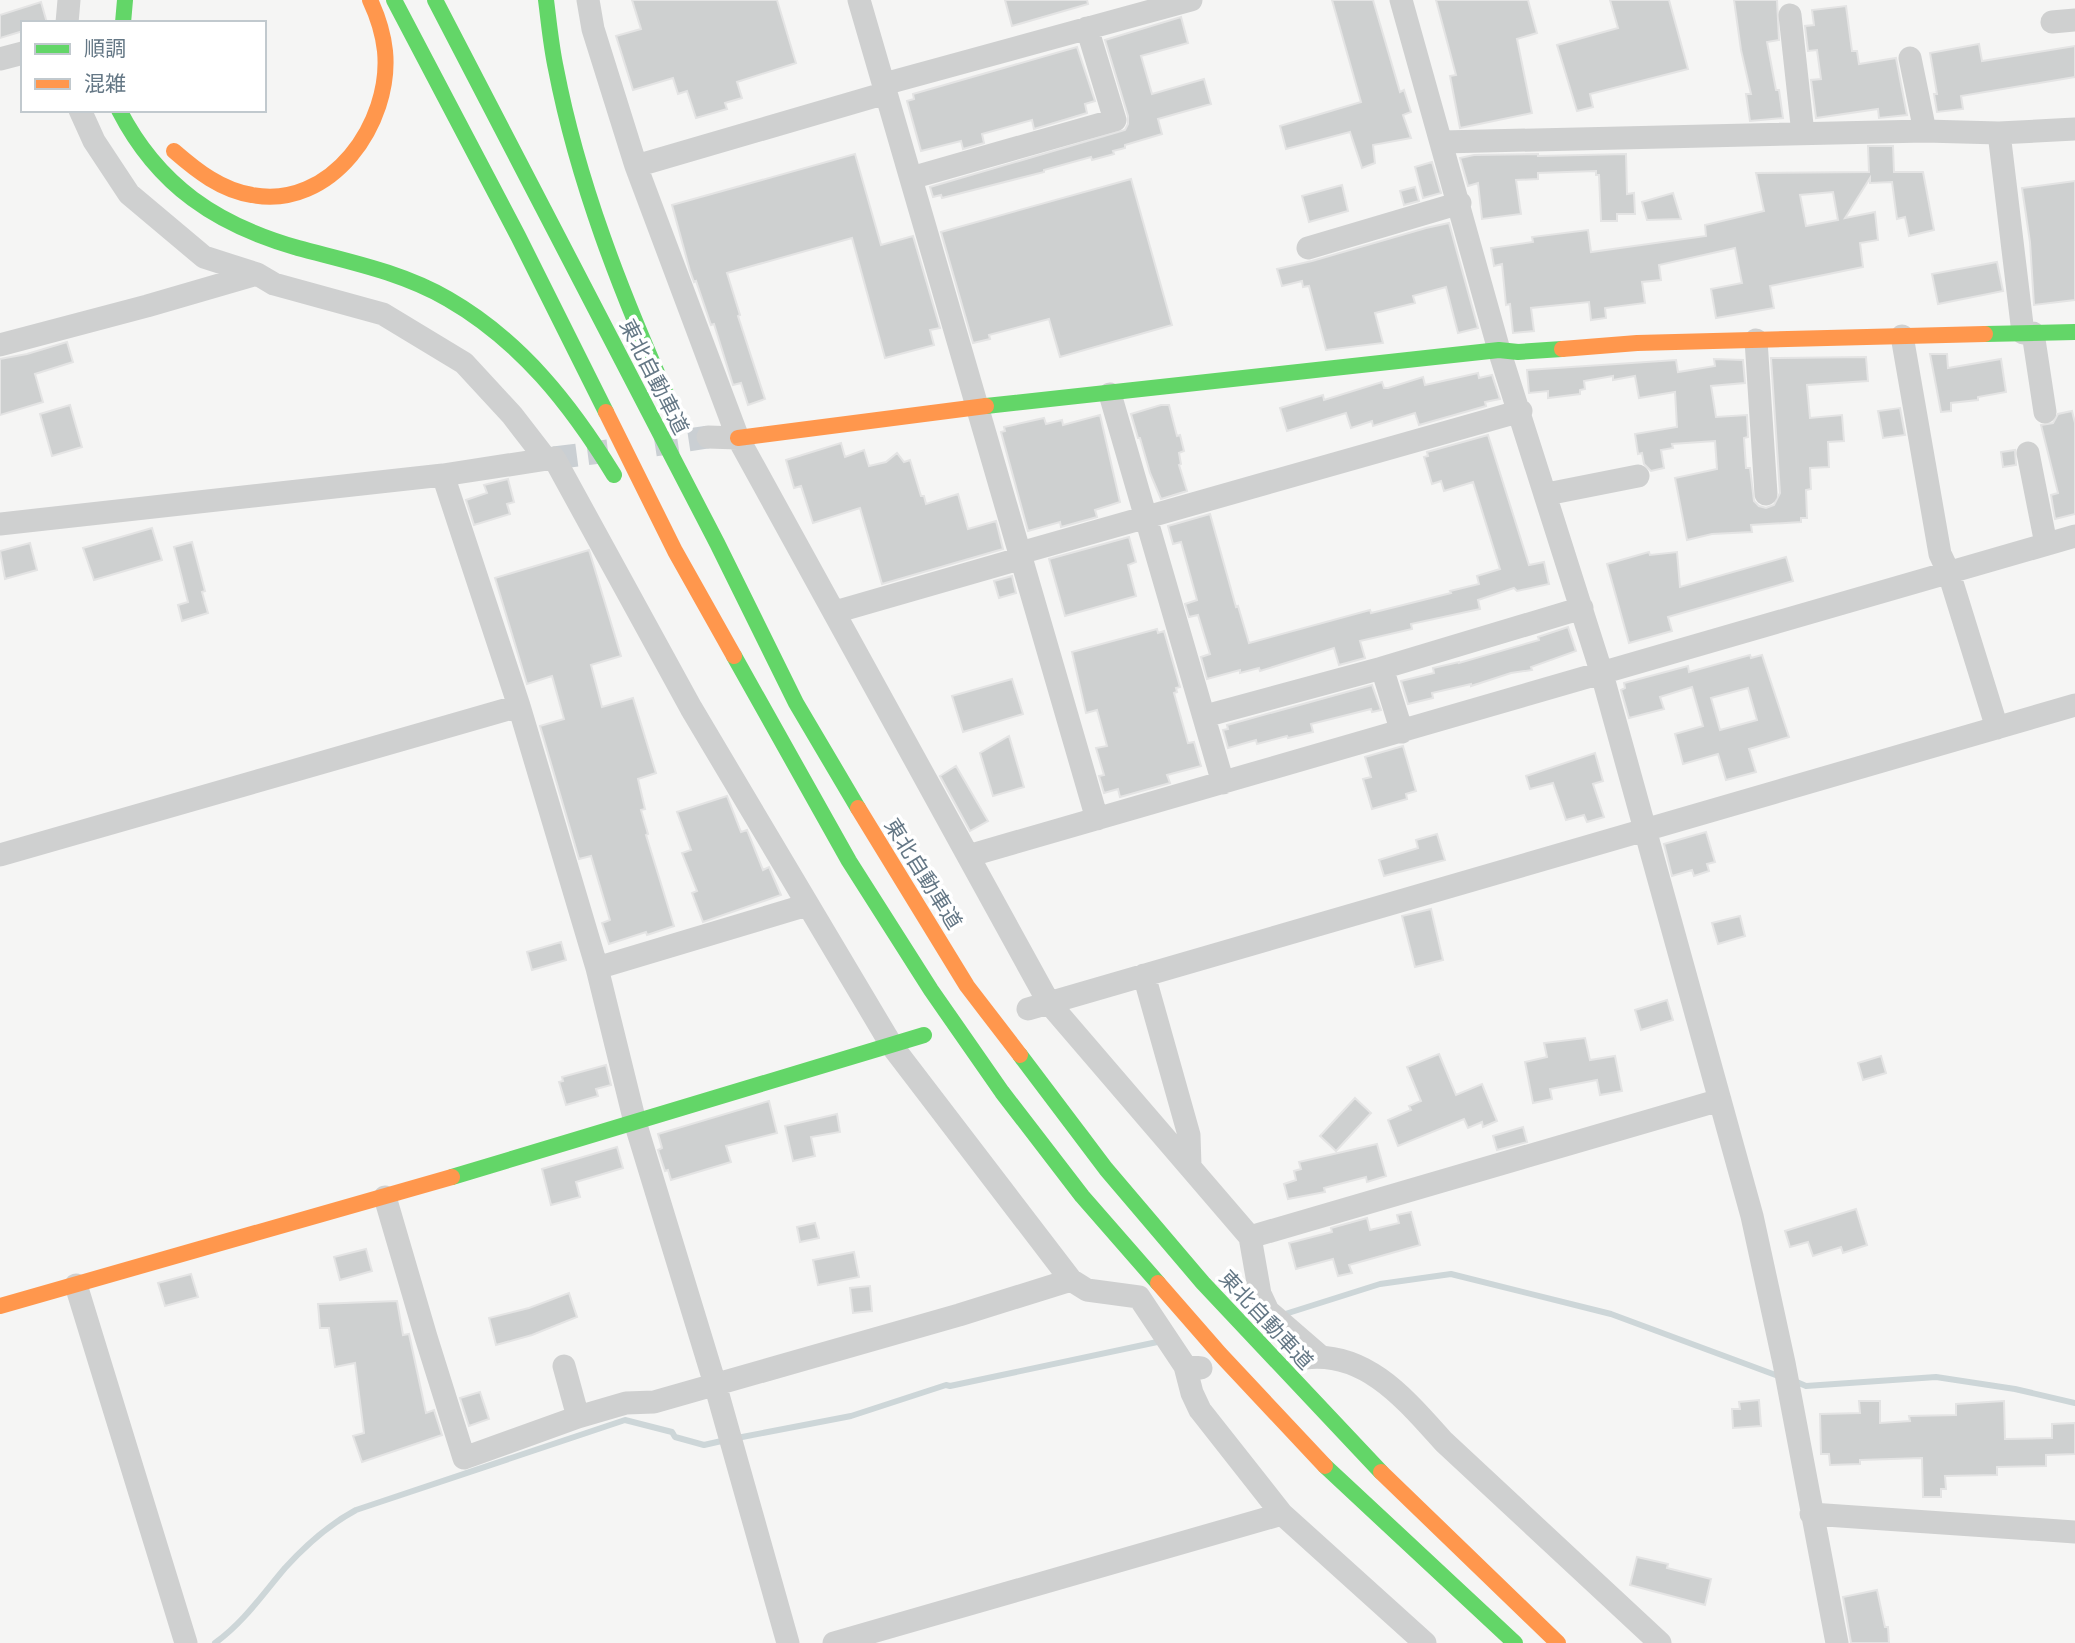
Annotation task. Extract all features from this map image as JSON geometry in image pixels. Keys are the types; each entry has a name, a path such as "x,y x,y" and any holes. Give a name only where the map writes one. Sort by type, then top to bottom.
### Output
{"main road":[{"path":"123,21 125,0"},
{"path":"165,142 192,168 213,182 265,197 314,186 330,176 344,166 367,134 382,88 384,63 381,24 370,0"},
{"path":"394,0 518,236 676,551 849,861 931,990 1002,1092 1082,1196 1220,1354 1311,1453 1515,1643"},
{"name":"東北自動車道","path":"435,0 717,542 796,703 967,986 1106,1169 1203,1283 1341,1432 1422,1514 1558,1643"},
{"path":"546,0 557,78 588,188 625,295 677,416"},
{"path":"120,112 149,161 175,187 206,210 278,242 360,263 405,278 473,313 539,369 564,397 621,487"},
{"path":"738,438 978,407 1499,350 1518,352 1637,342 2075,332"},
{"path":"733,539 884,851"},
{"path":"655,547 681,595"},
{"path":"770,752 849,861"},
{"path":"0,1306 385,1197 924,1035"}],"street":[{"path":"67,21 69,0"},
{"path":"588,0 593,29 636,166 738,438 968,856 1038,1006 1190,1166 1250,1237 1260,1294 1268,1311 1309,1358 1349,1361 1372,1372 1412,1406 1444,1442 1660,1643"},
{"path":"859,0 1097,819"},
{"path":"636,166 1087,29 1142,6 1191,0"},
{"path":"1401,0 1499,350 1521,411 1602,674 1752,1216 1784,1363 1836,1643"},
{"path":"1790,15 1803,134"},
{"path":"911,178 1115,120 1087,29"},
{"path":"0,59 21,54"},
{"path":"1910,58 1925,131"},
{"path":"81,112 94,141 129,194 204,257 257,274 274,284 383,314 464,363 512,415 546,459"},
{"path":"1442,142 2075,130"},
{"path":"2000,133 2028,333 2045,412"},
{"path":"1308,248 1460,203"},
{"path":"0,345 257,274"},
{"path":"1902,336 1940,554 1949,573 1997,728"},
{"path":"1756,340 1766,494"},
{"path":"1110,394 1223,783"},
{"path":"835,612 1147,517 1521,411"},
{"path":"708,437 738,438"},
{"path":"2028,453 2046,544"},
{"path":"0,524 443,475 554,458 691,708 892,1046 1071,1280 1087,1290 1139,1297 1193,1367 1192,1393 1200,1410 1282,1514 1425,1643"},
{"path":"443,475 519,706 597,968 635,1122 715,1384 788,1643"},
{"path":"1546,494 1638,477"},
{"path":"968,856 2075,536"},
{"path":"1205,716 1382,668 1582,608"},
{"path":"1382,668 1402,732"},
{"path":"1038,1006 2075,705"},
{"path":"0,855 519,706"},
{"path":"597,968 807,905"},
{"path":"1144,975 1189,1135 1190,1166"},
{"path":"1250,1237 1720,1101"},
{"path":"385,1197 464,1458 626,1402 654,1402 959,1315 1071,1280"},
{"path":"76,1285 185,1641"},
{"path":"564,1366 578,1417"},
{"path":"834,1643 1282,1514"},
{"path":"1811,1514 2075,1532"}],"building":[{"path":"632,0 777,0 796,63 737,82 742,98 725,103 727,109 696,118 687,91 678,94 673,78 633,90 616,36 641,29"},
{"path":"1005,0 1087,0 1088,4 1012,26"},
{"path":"1332,0 1373,0 1400,92 1404,90 1411,112 1403,115 1411,138 1373,145 1375,163 1362,168 1350,132 1286,149 1280,126 1361,102"},
{"path":"1436,0 1528,0 1537,33 1517,39 1532,113 1460,128 1450,76 1456,75"},
{"path":"1610,0 1669,0 1688,69 1590,94 1593,107 1577,111 1557,45 1618,28"},
{"path":"1734,0 1777,0 1779,40 1767,42 1783,118 1750,121 1746,94 1751,94"},
{"path":"41,2 46,21 21,21 21,32 0,38 0,15"},
{"path":"1846,6 1852,51 1857,51 1859,64 1896,58 1907,115 1879,118 1878,109 1816,118 1811,80 1821,79 1817,50 1808,51 1805,26 1814,25 1812,10"},
{"path":"1181,17 1188,43 1141,56 1152,94 1204,79 1211,104 1158,119 1162,134 1125,145 1125,148 1113,151 1114,154 1092,160 1091,157 942,198 941,195 933,197 930,187 1125,130 1128,116 1105,40"},
{"path":"1979,44 1982,61 2075,46 2075,77 1961,96 1963,109 1937,112 1934,94 1937,94 1930,53"},
{"path":"1077,47 1095,101 1085,104 1087,113 1034,129 1032,120 982,134 984,143 963,149 961,141 921,151 907,101 914,99 913,94"},
{"path":"1868,146 1893,146 1894,172 1923,172 1934,230 1909,236 1905,217 1897,219 1892,182 1870,183 1870,178 1845,218 1875,212 1878,240 1860,243 1863,267 1770,286 1774,308 1716,318 1711,289 1742,283 1735,248 1659,265 1661,280 1642,282 1645,303 1605,308 1606,318 1591,320 1589,302 1531,308 1534,331 1513,333 1510,304 1506,305 1502,264 1494,266 1491,248 1533,242 1532,237 1588,230 1591,252 1706,236 1705,225 1764,211 1756,173 1869,172","holes":["1833,192 1838,220 1806,226 1800,195"]},
{"path":"855,154 881,245 913,236 940,328 930,330 934,345 885,358 852,238 727,273 765,399 748,405 741,383 733,385 714,324 711,325 690,271 672,205"},
{"path":"1626,154 1627,194 1634,193 1635,214 1617,214 1617,221 1601,221 1599,175 1596,175 1596,171 1538,173 1538,179 1516,180 1521,214 1482,219 1478,183 1468,186 1460,158 1474,155"},
{"path":"1432,162 1441,193 1423,198 1415,167"},
{"path":"1131,179 1172,325 1060,357 1049,319 989,335 990,339 973,343 941,232"},
{"path":"2075,181 2075,300 2034,305 2030,242 2022,188"},
{"path":"1342,185 1348,211 1309,222 1302,196"},
{"path":"1415,187 1419,201 1404,205 1400,191"},
{"path":"1673,193 1681,219 1647,220 1642,202"},
{"path":"1449,223 1478,328 1458,333 1446,287 1413,296 1415,303 1375,313 1383,343 1326,350 1309,286 1303,287 1302,281 1282,286 1277,269"},
{"path":"1997,262 2003,291 1938,304 1932,274"},
{"path":"67,342 73,362 35,374 43,402 0,415 0,359"},
{"path":"1930,354 1947,354 1948,368 2001,359 2006,392 1978,397 1978,400 1951,403 1951,411 1941,412"},
{"path":"1866,357 1868,381 1807,385 1810,418 1842,415 1844,441 1828,442 1829,467 1810,468 1811,489 1806,490 1807,518 1801,518 1801,522 1751,525 1752,532 1712,534 1687,540 1675,478 1717,469 1715,441 1672,444 1673,448 1661,450 1664,468 1651,471 1644,464 1642,453 1638,454 1635,434 1677,427 1675,392 1639,398 1635,376 1613,380 1613,376 1584,381 1585,389 1580,390 1580,394 1548,398 1548,391 1529,393 1527,370 1676,360 1678,372 1715,366 1714,359 1743,360 1745,383 1711,386 1716,417 1747,415 1748,437 1744,438 1746,468 1750,468 1754,501 1766,508 1774,505 1780,493 1771,358"},
{"path":"1478,373 1479,378 1492,375 1500,399 1485,402 1486,406 1419,425 1415,413 1373,426 1372,421 1351,428 1346,413 1287,431 1280,408 1323,395 1324,400 1382,382 1384,388 1388,388 1423,377 1425,385"},
{"path":"70,405 82,447 52,456 40,414"},
{"path":"1169,405 1177,436 1180,435 1184,451 1179,453 1179,465 1187,491 1161,499 1131,414"},
{"path":"1900,408 1905,435 1883,438 1878,411"},
{"path":"2072,411 2075,423 2075,514 2055,519 2051,495 2058,493 2041,425 2053,423 2058,414"},
{"path":"1100,415 1120,502 1095,510 1097,517 1061,527 1060,522 1028,531 1001,432 1005,431 1004,427 1044,418 1046,424 1062,420 1063,425"},
{"path":"1488,435 1529,565 1544,562 1549,584 1517,591 1514,588 1478,600 1480,609 1411,624 1412,629 1360,641 1365,658 1339,665 1334,648 1260,671 1259,668 1240,673 1240,670 1207,679 1201,657 1210,654 1198,615 1189,617 1185,604 1197,600 1181,542 1173,544 1168,526 1210,514 1249,643 1370,610 1371,613 1451,593 1450,591 1479,584 1477,576 1500,569 1473,482 1444,491 1441,481 1432,484 1424,457 1428,456 1427,452"},
{"path":"841,443 845,457 864,450 869,466 886,462 897,453 904,462 910,460 926,504 958,494 968,529 996,521 1003,549 882,584 860,508 813,523 801,486 794,488 786,460"},
{"path":"2015,450 2016,465 2003,467 2001,452"},
{"path":"508,479 514,502 507,504 510,514 474,525 466,500 487,493 484,485"},
{"path":"152,528 162,560 94,580 83,548"},
{"path":"1129,537 1136,562 1128,565 1136,596 1065,616 1049,559"},
{"path":"192,542 208,613 182,621 178,605 188,602 174,547"},
{"path":"30,543 37,570 5,579 0,551"},
{"path":"589,550 621,656 591,665 602,707 633,698 656,773 638,779 645,809 641,810 674,926 609,944 602,923 610,920 591,856 579,859 540,726 564,719 552,676 527,684 495,578"},
{"path":"1649,552 1650,555 1677,552 1680,587 1786,557 1793,581 1668,617 1672,631 1629,643 1607,564"},
{"path":"1012,576 1016,593 999,598 994,581"},
{"path":"1568,627 1576,651 1531,667 1532,670 1432,693 1433,698 1408,704 1401,681 1434,673 1433,668 1539,640 1538,637"},
{"path":"1157,629 1158,633 1164,631 1180,687 1176,688 1177,692 1174,693 1188,743 1194,742 1201,766 1167,775 1170,783 1120,797 1118,789 1104,793 1099,776 1104,775 1096,748 1107,746 1097,710 1086,713 1072,652"},
{"path":"1750,655 1751,658 1762,655 1789,737 1749,749 1756,772 1726,780 1718,754 1683,764 1675,734 1703,726 1692,687 1660,697 1664,709 1629,718 1621,690 1625,688 1624,683 1688,666 1689,672","holes":["1748,688 1757,720 1720,730 1711,698"]},
{"path":"1012,679 1023,714 963,732 952,696"},
{"path":"1372,685 1381,710 1372,712 1371,709 1311,724 1313,732 1257,744 1256,740 1228,748 1223,730 1228,729 1227,725"},
{"path":"1009,736 1024,787 993,796 980,753"},
{"path":"1403,746 1416,791 1406,794 1407,799 1372,809 1363,779 1371,777 1365,757"},
{"path":"1595,753 1603,781 1593,784 1604,817 1587,822 1584,815 1566,820 1553,783 1530,789 1526,776"},
{"path":"956,766 988,821 970,831 940,776"},
{"path":"727,796 741,832 747,830 763,870 769,867 781,895 703,922 692,893 697,891 682,853 691,850 677,812"},
{"path":"1706,832 1715,862 1707,864 1709,871 1694,876 1692,870 1672,876 1664,844"},
{"path":"1437,834 1445,860 1384,876 1379,860 1418,848 1416,840"},
{"path":"1431,909 1443,960 1415,967 1402,916"},
{"path":"1740,916 1745,936 1718,944 1712,923"},
{"path":"561,942 566,960 532,970 527,952"},
{"path":"1667,1000 1673,1020 1641,1030 1635,1010"},
{"path":"1585,1038 1590,1060 1615,1056 1622,1091 1600,1095 1597,1080 1550,1089 1552,1099 1533,1103 1525,1062 1547,1057 1544,1043"},
{"path":"1439,1054 1456,1095 1482,1084 1497,1121 1483,1127 1482,1122 1468,1128 1464,1119 1398,1146 1388,1120 1411,1110 1409,1106 1421,1101 1407,1067"},
{"path":"1881,1056 1886,1073 1863,1080 1858,1063"},
{"path":"606,1065 611,1085 596,1089 598,1096 566,1105 559,1082 563,1081 562,1077"},
{"path":"1355,1098 1371,1113 1336,1151 1320,1136"},
{"path":"769,1101 777,1133 726,1146 731,1162 671,1180 658,1150 662,1148 658,1134"},
{"path":"837,1114 840,1132 811,1137 815,1156 793,1161 785,1126"},
{"path":"1523,1127 1527,1142 1497,1150 1493,1136"},
{"path":"1377,1144 1386,1176 1367,1182 1366,1177 1324,1188 1325,1192 1288,1199 1284,1184 1296,1180 1294,1171 1301,1169 1299,1162"},
{"path":"617,1147 623,1168 576,1182 580,1197 551,1205 542,1169"},
{"path":"1856,1209 1867,1245 1843,1253 1841,1247 1813,1256 1808,1242 1790,1247 1785,1231"},
{"path":"1411,1212 1420,1245 1349,1265 1352,1273 1338,1276 1333,1259 1296,1269 1289,1243 1332,1232 1331,1228 1367,1218 1370,1230 1399,1223 1397,1215"},
{"path":"815,1223 819,1238 800,1242 797,1227"},
{"path":"366,1249 372,1271 340,1280 334,1257"},
{"path":"854,1252 859,1277 818,1285 813,1260"},
{"path":"191,1274 198,1297 165,1306 158,1283"},
{"path":"870,1286 872,1311 853,1313 850,1288"},
{"path":"569,1293 577,1317 532,1335 496,1345 489,1318 529,1308"},
{"path":"397,1301 403,1335 409,1334 426,1413 434,1410 442,1435 362,1462 353,1436 364,1433 355,1363 335,1367 329,1328 320,1328 318,1304"},
{"path":"480,1392 489,1419 469,1426 460,1398"},
{"path":"1759,1400 1761,1426 1733,1428 1732,1409 1740,1409 1739,1402"},
{"path":"1859,1401 1880,1401 1880,1423 1910,1421 1909,1416 1956,1415 1956,1404 2004,1401 2005,1439 2052,1438 2052,1424 2075,1423 2075,1454 2046,1455 2046,1466 1997,1467 1997,1475 1945,1476 1946,1489 1941,1489 1941,1497 1923,1497 1922,1458 1860,1460 1860,1464 1830,1465 1829,1454 1821,1454 1820,1414 1860,1413"},
{"path":"1637,1557 1668,1564 1667,1568 1711,1579 1705,1605 1630,1585"},
{"path":"1877,1590 1885,1627 1888,1627 1889,1643 1851,1643 1843,1597"}],"waterway":[{"path":"1282,1315 1380,1284 1451,1274 1611,1314 1781,1377"},
{"path":"737,1438 851,1416 946,1385 1162,1341"},
{"path":"1792,1380 1806,1386 1936,1377 2015,1389 2075,1403"},
{"path":"215,1643 244,1617 301,1552 327,1529 356,1510 625,1420 672,1432 675,1437 704,1445 726,1440"}],"tunnel":[{"path":"655,445 708,437"},
{"path":"554,458 608,451"}],"traffic: fast":[{"path":"123,21 125,0"},
{"path":"394,0 518,236 606,412"},
{"path":"435,0 717,543 796,703 858,808"},
{"path":"546,0 553,52 576,154 618,277 668,398"},
{"path":"120,112 135,137 171,181 216,214 269,239 412,282 448,299 499,334 562,400 614,475"},
{"path":"1985,334 2075,332"},
{"path":"986,406 1499,350 1518,352 1562,349"},
{"path":"734,656 849,861 931,990 1002,1092 1082,1196 1158,1283"},
{"path":"452,1177 924,1035"},
{"path":"1020,1055 1106,1169 1203,1283 1381,1472"},
{"path":"1325,1466 1515,1643"}],"traffic: slow":[{"path":"174,151 220,184 252,195 281,196 307,189 331,175 351,156 367,132 378,106 385,78 383,37 370,0"},
{"path":"1562,349 1637,343 1985,334"},
{"path":"738,438 986,406"},
{"path":"606,412 675,551 734,656"},
{"path":"858,808 967,986 1020,1055"},
{"path":"0,1306 452,1177"},
{"path":"1158,1283 1325,1466"},
{"path":"1381,1472 1558,1643"}]}
